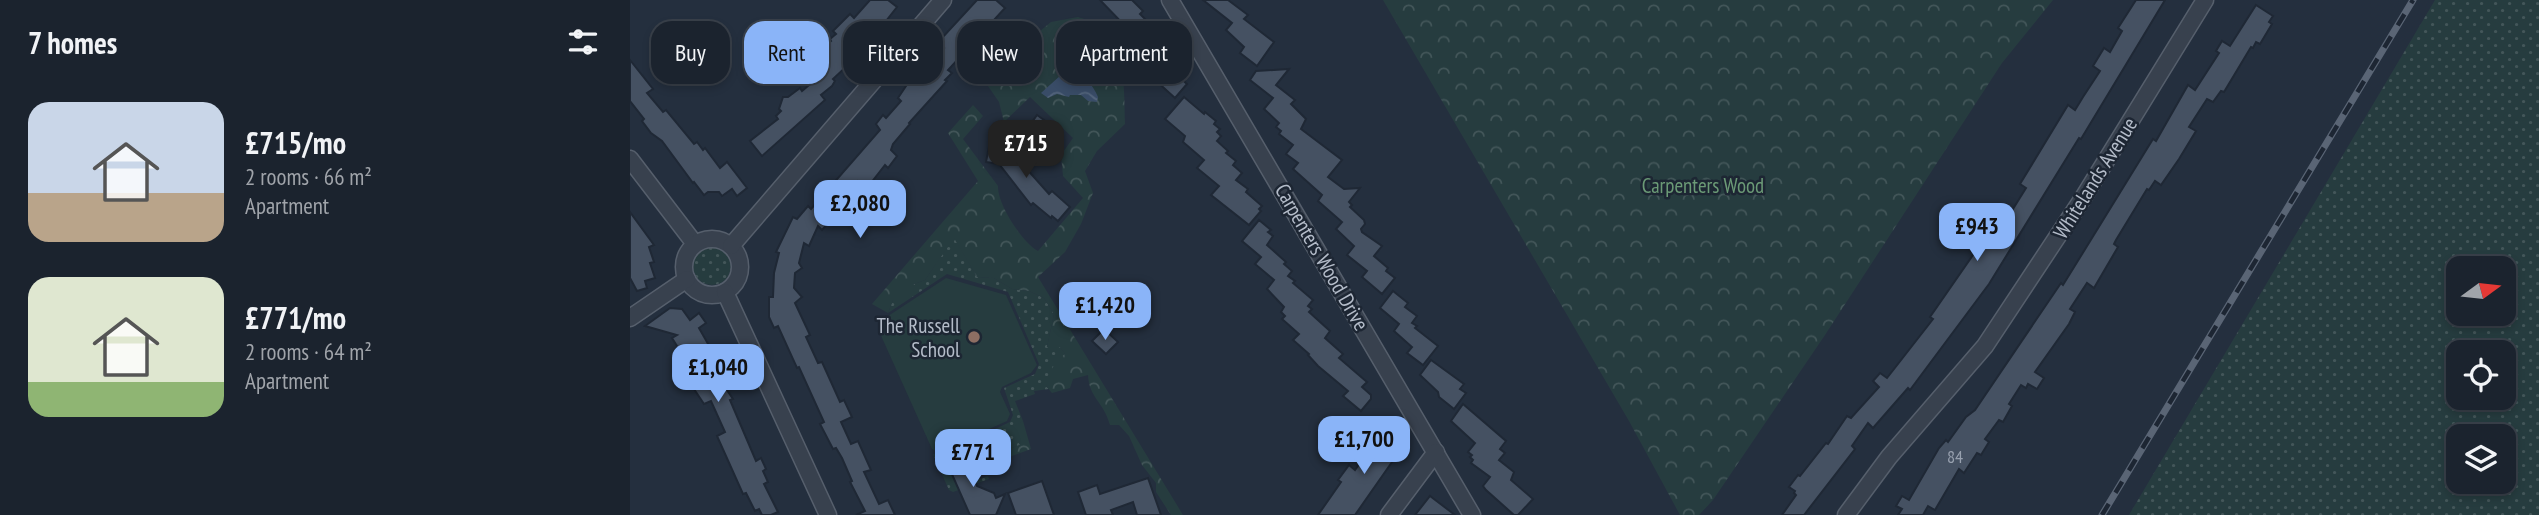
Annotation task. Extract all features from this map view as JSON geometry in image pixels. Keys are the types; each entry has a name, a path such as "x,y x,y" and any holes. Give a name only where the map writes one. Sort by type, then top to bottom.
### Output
{"street":[{"path":"731,246 943,0"},
{"name":"Carpenters Wood Drive","path":"1170,0 1472,515"},
{"name":"Whitelands Avenue","path":"1846,515 1889,457 1985,346 2076,209 2205,0"},
{"path":"630,159 695,244"},
{"path":"709,238 731,246 737,253 740,271 738,280 716,295 699,292 687,279 685,260 695,244 709,238"},
{"path":"630,318 687,279"},
{"path":"724,292 828,515"},
{"path":"1389,515 1436,452"}],"green space":[{"name":"Carpenters Wood","path":"1383,0 2053,0 2002,63 1825,335 1713,500 1699,515 1680,515 1629,421"},
{"path":"2435,0 2539,0 2539,515 2129,515"},
{"path":"1078,17 1091,21 1056,21"},
{"path":"1056,21 1056,84 1123,84 1125,124 1097,151 1085,171 1093,193 1081,224 1065,252 1038,277 1183,515 1171,515 1156,492 1156,483 1142,465 1129,436 1119,425 1110,425 1091,389 1088,375 1073,379 1070,388 1052,393 1046,386 1052,368 1065,354 1060,347 1054,350 1047,347 1054,314 1044,298 1029,291 1012,289 994,278 977,277 954,238 925,280 914,284 906,299 893,300 888,313 872,304 978,181 948,133 973,105 983,116 963,139 998,186 1006,212 1032,246 1038,251 1083,198 1063,176 1061,155 1073,138 1030,97 1004,122 999,102 988,86 1042,84 1042,30"},
{"path":"954,237 977,277 994,278 1012,289 1029,291 1044,298 1054,314 1047,347 1060,347 1065,354 1046,386 1049,389 1034,391 1035,394 1015,401 1023,421 1013,427 1020,445 1000,452 996,444 968,454 966,448 949,454 951,459 947,461 957,487 988,476 989,479 953,492 949,490 933,454 939,455 1010,422 1013,415 1004,388 1035,374 1039,364 1008,292 947,274 888,313 893,300 914,284 925,280"},
{"path":"712,247 725,253 731,266 725,279 712,285 699,279 693,266 699,253"},
{"path":"946,278 1006,295 1037,365 1031,373 1002,387 1000,392 1010,414 1007,421 938,452 932,449 878,324"},
{"path":"1023,421 1031,449 993,463 995,470 987,472 984,462 1000,452 1020,445 1012,427"}],"water":[{"path":"1056,80 1056,84 1091,84 1098,97 1097,102 1088,101 1081,95 1069,97 1057,94 1048,98 1041,93"}],"building":[{"path":"870,0 888,0 897,7 886,21 843,21 850,14 854,18"},
{"path":"977,0 996,0 1005,8 993,21 958,21"},
{"path":"1100,0 1132,0 1143,11 1140,14 1147,21 1120,21"},
{"path":"1203,0 1228,0 1248,15 1244,19 1274,42 1257,66 1240,53 1244,47 1226,30 1232,23"},
{"path":"2136,0 2165,0 1989,284 1910,390 1908,388 1873,428 1868,423 1852,446 1855,449 1804,515 1782,515 1796,495 1789,487 1798,475 1800,476 1826,443 1828,444 1847,416 1851,418 1879,387 1873,381 1880,373 1887,378 1933,319 1930,317 2000,216 2006,220 2026,188 2020,184 2068,105 2075,110 2100,71 2093,66 2104,48 2110,52 2122,31 2118,28"},
{"path":"2256,5 2273,16 2269,22 2272,24 2260,44 2256,42 2253,48 2251,47 2224,92 2221,91 2213,102 2207,99 2189,127 2196,131 2161,185 2155,181 2149,190 2147,189 2116,240 2114,244 2118,247 2094,288 2087,283 2070,309 2075,312 2069,324 2035,372 2044,378 2037,389 2028,384 2026,388 2021,385 2009,404 2012,406 2003,422 1999,420 1985,439 1989,442 1981,455 1977,453 1964,473 1959,469 1935,510 1928,506 1923,515 1898,515 1902,509 1896,506 1902,496 1909,500 1939,448 1946,440 1948,442 1966,417 1975,410 2061,283 2063,285 2153,139 2156,141 2188,85 2195,90 2219,53 2216,51 2222,41 2230,46"},
{"path":"843,21 843,70 833,79 835,81 832,86 821,95 825,100 762,156 750,141 778,119 776,116 781,111 779,109 783,97 788,97 800,88 802,91 810,84 829,84 829,43 836,34 833,31"},
{"path":"957,22 957,60 948,70 952,73 945,80 947,81 893,144 891,150 897,156 888,168 885,165 867,188 858,181 837,205 840,208 838,212 822,230 818,226 809,246 804,243 799,263 802,268 795,273 794,288 802,297 795,303 810,335 806,337 818,363 822,362 840,402 844,400 852,417 841,422 851,444 858,441 871,470 864,472 879,504 888,500 895,515 856,515 865,511 850,482 852,481 842,458 836,448 833,449 820,424 824,422 799,367 797,368 778,326 774,328 769,317 769,297 773,297 774,273 779,253 776,252 793,217 797,219 808,206 811,209 880,130 876,124 883,115 886,118 901,101 898,98 907,84 943,84 943,37"},
{"path":"630,60 653,89 647,93 663,112 666,110 694,144 697,142 703,150 705,148 720,168 727,162 747,188 737,196 732,189 722,196 719,192 708,192 704,195 693,183 662,141 651,133 630,101"},
{"path":"1289,69 1276,85 1295,100 1291,104 1306,119 1301,129 1342,160 1328,177 1344,189 1360,188 1349,202 1352,205 1350,207 1364,220 1362,232 1382,246 1374,256 1395,278 1382,294 1362,277 1367,271 1347,255 1354,246 1336,229 1342,222 1318,201 1322,195 1293,169 1298,163 1286,154 1293,145 1279,134 1281,131 1276,127 1279,123 1264,109 1273,98 1250,80 1256,71"},
{"path":"1160,84 1187,84 1175,98"},
{"path":"1184,97 1216,121 1214,124 1220,129 1217,132 1221,136 1217,141 1236,161 1233,165 1242,173 1236,180 1248,189 1246,192 1262,206 1249,225 1211,195 1219,186 1197,168 1204,160 1183,142 1185,136 1165,119"},
{"path":"1037,115 1051,125 1040,147 1023,135"},
{"path":"990,141 1018,145 1016,157 1049,194 1052,191 1070,207 1058,221 1033,203 1031,205 999,164 986,162"},
{"path":"630,212 654,245 649,247 655,278 645,281 647,288 637,291 630,278"},
{"path":"1259,220 1271,230 1268,232 1273,236 1267,245 1286,262 1284,264 1292,271 1288,276 1295,281 1293,283 1313,300 1308,306 1312,309 1309,312 1330,331 1325,338 1343,354 1339,358 1367,382 1362,387 1371,395 1371,399 1361,411 1343,396 1348,391 1293,340 1299,334 1282,319 1285,316 1281,312 1284,307 1267,289 1274,280 1255,264 1261,257 1242,241"},
{"path":"1393,291 1408,303 1405,307 1417,316 1412,323 1417,326 1415,328 1438,346 1423,365 1407,353 1412,347 1394,331 1399,324 1380,308"},
{"path":"670,308 682,309 690,320 699,313 706,323 699,328 715,356 711,358 719,372 716,374 733,399 730,400 756,461 761,458 766,469 763,471 768,482 764,484 778,512 762,515 759,509 755,511 746,493 743,494 717,436 725,432 711,401 704,404 688,380 692,377 686,368 687,362 672,338 677,335 645,326"},
{"path":"1104,329 1118,342 1106,354 1092,341"},
{"path":"1431,360 1464,384 1460,389 1466,393 1454,409 1439,397 1438,392 1420,375"},
{"path":"1463,404 1506,441 1500,449 1505,453 1499,460 1514,472 1511,480 1533,499 1518,515 1514,515 1486,490 1483,486 1490,477 1471,463 1472,455 1468,452 1475,443 1451,421"},
{"path":"1393,424 1404,432 1400,438 1406,442 1355,515 1318,515 1341,482 1338,480 1349,465 1355,470"},
{"path":"962,450 977,486 994,493 996,498 1005,494 996,515 970,515 947,463 953,461 950,454"},
{"path":"1148,478 1161,515 1137,515 1133,502 1111,510 1113,515 1086,515 1078,492 1097,485 1100,494"},
{"path":"1042,481 1054,515 1016,515 1008,493"},
{"path":"1430,496 1455,515 1415,515"}],"railway":[{"path":"2102,515 2413,0"}],"place":[{"name":"The Russell School","path":"974,337"}]}
